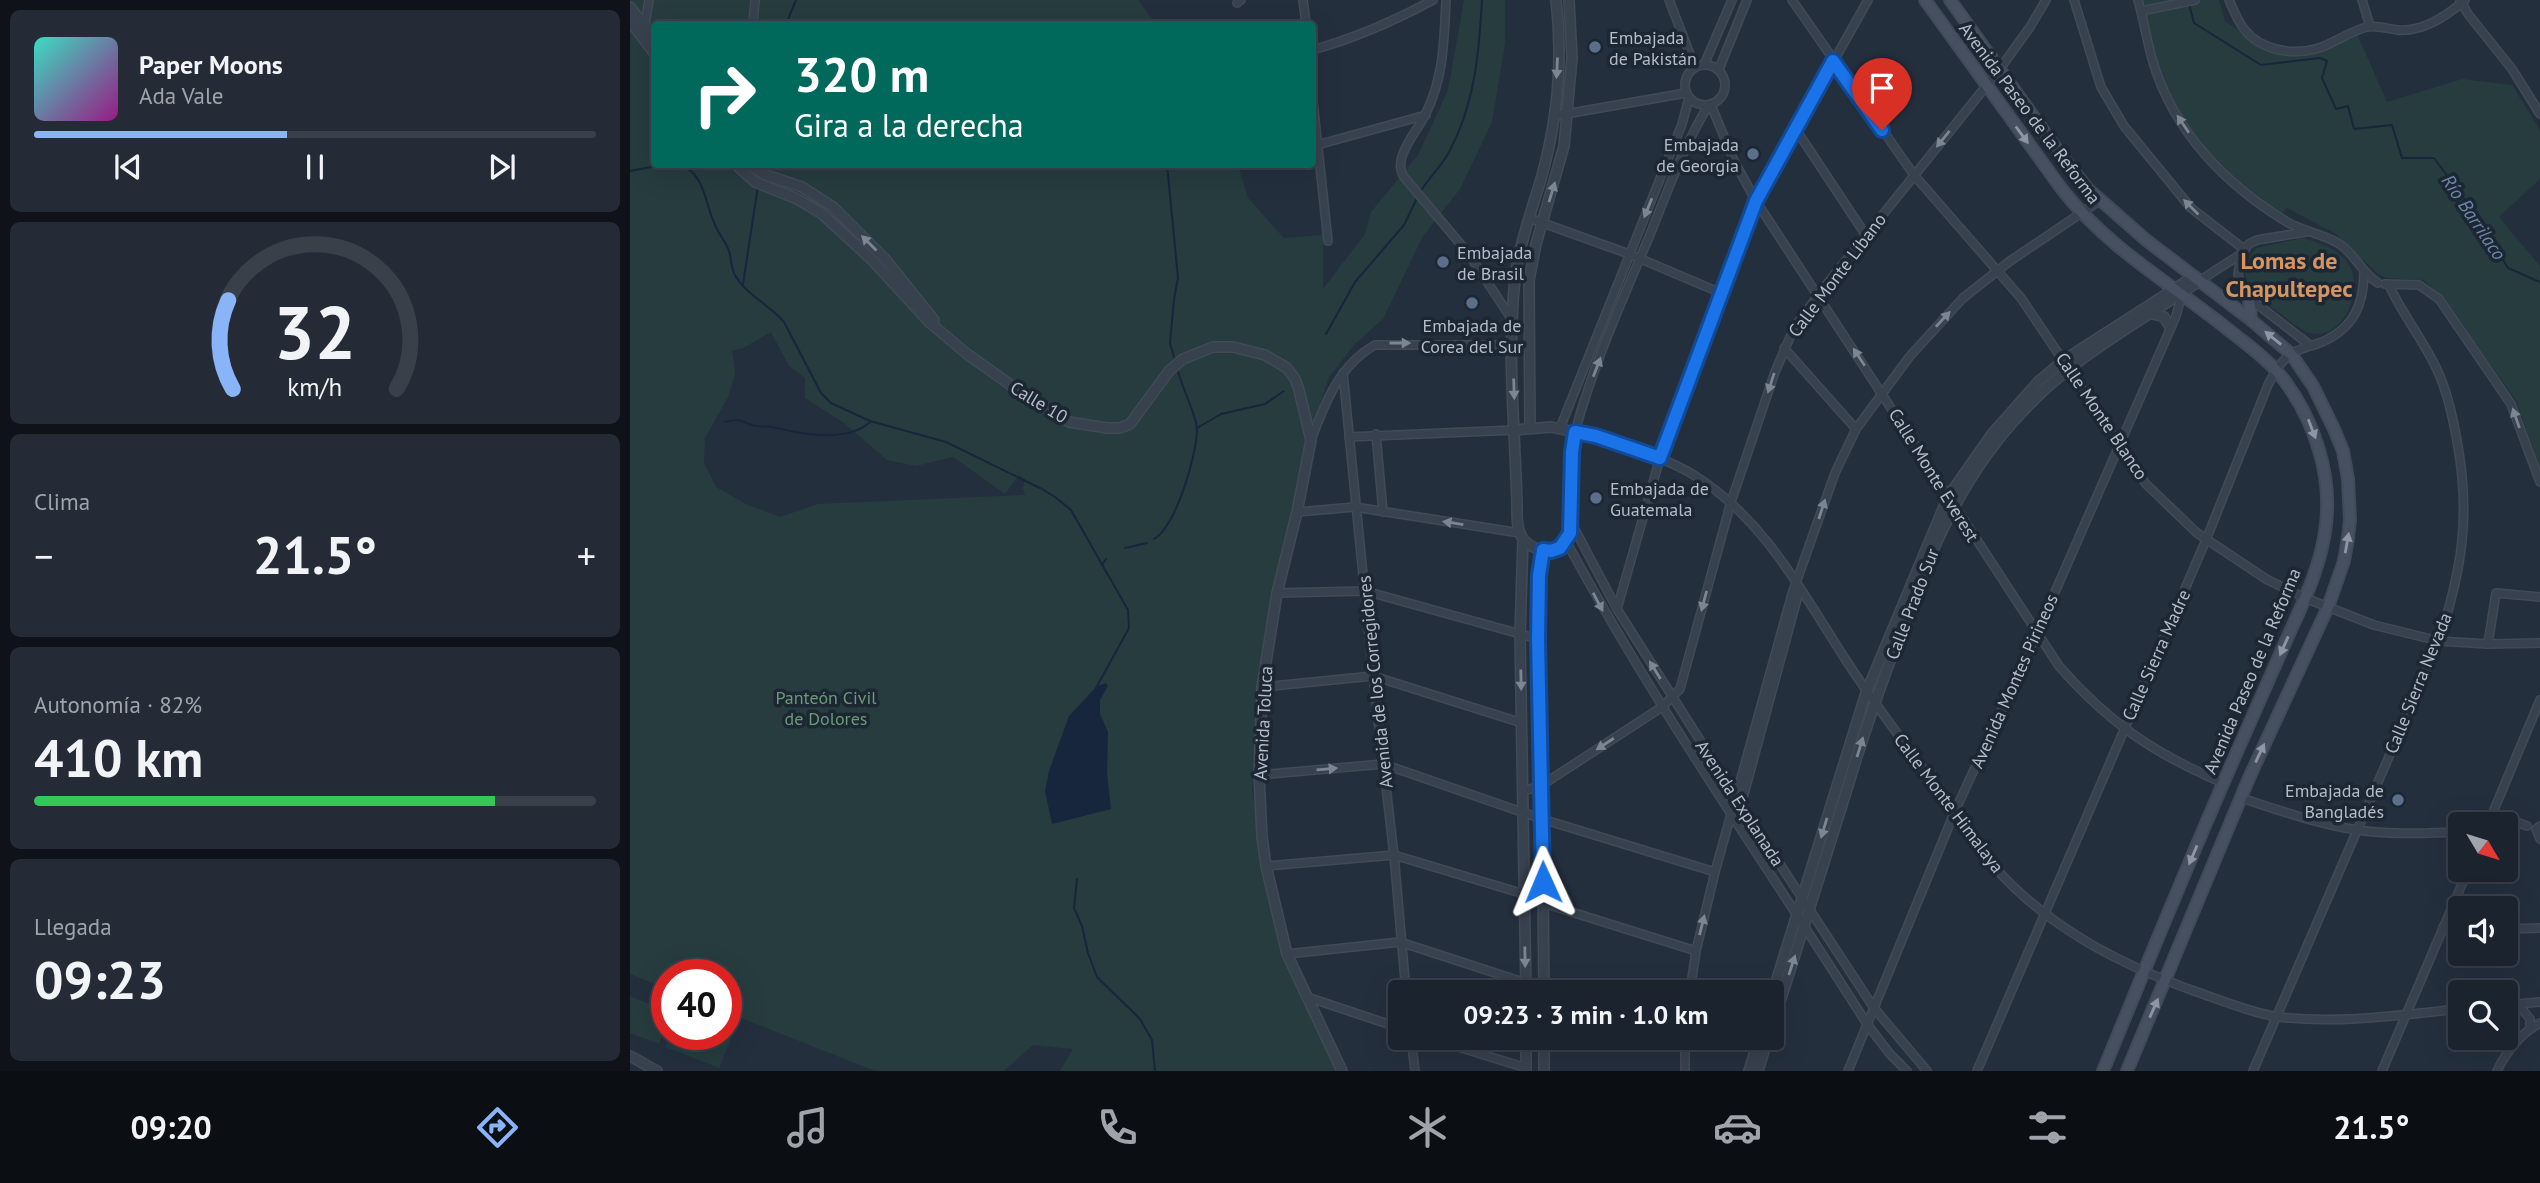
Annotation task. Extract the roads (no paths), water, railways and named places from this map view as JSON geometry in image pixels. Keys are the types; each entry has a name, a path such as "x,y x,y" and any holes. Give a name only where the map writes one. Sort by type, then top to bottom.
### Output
{"main road":[{"name":"Avenida Paseo de la Reforma","path":"1925,0 2082,213 2129,254 2276,370 2296,397 2313,431 2326,484 2326,524 2317,566 2305,598 2223,783 2103,1071"},
{"name":"Avenida Paseo de la Reforma","path":"1950,0 2080,180 2099,201 2291,354 2313,386 2334,429 2343,451 2348,479 2348,538 2328,607 2249,778 2127,1071"},
{"path":"2249,299 2251,320"},
{"path":"2230,768 2249,778"},
{"path":"2216,800 2236,809"}],"street":[{"path":"644,31 649,0"},
{"path":"753,21 755,0"},
{"path":"1303,0 1306,21"},
{"path":"1316,49 1353,39 1433,0"},
{"path":"1447,0 1441,73 1426,115 1401,158 1400,169 1489,281 1514,321"},
{"path":"1526,980 1520,635 1522,536 1517,522 1513,352 1517,267 1544,169 1554,116 1558,66 1556,0"},
{"path":"1530,428 1527,303 1531,267 1564,146 1573,58 1569,0"},
{"path":"1669,0 1695,67"},
{"path":"1704,65 1732,0"},
{"path":"1718,69 1747,0"},
{"name":"Calle Monte Blanco","path":"1791,0 1914,175 2028,307 2146,484 2206,540 2256,573 2305,598 2374,625 2439,641 2540,643"},
{"path":"1617,609 1660,458 1756,201 1868,0"},
{"name":"Calle Monte Líbano","path":"1524,791 1542,785 1662,707 1680,689 1731,502 1784,348 1804,312 1999,70 2046,0"},
{"path":"2074,0 2101,87 2124,126 2191,208 2243,252"},
{"path":"2138,0 2154,64 2165,93 2203,153 2244,192 2286,221 2340,245 2378,283"},
{"path":"2141,11 2195,0"},
{"path":"2229,0 2244,28 2261,43 2282,51 2297,52 2321,47 2370,26 2411,29 2435,21 2462,1 2512,69 2540,114"},
{"path":"2362,0 2370,26"},
{"path":"630,7 651,46"},
{"path":"630,21 651,35"},
{"path":"1297,512 1355,507 1522,536 1543,550 1560,548 1566,541 1571,522 1572,452 1575,432 1596,370 1695,128 1709,105 1721,98 1726,86 1723,74 1718,69 1704,65 1695,67 1687,76 1688,96 1682,124 1560,428"},
{"path":"1554,116 1688,96 1699,105 1709,105"},
{"name":"Calle Monte Everest","path":"1709,105 1734,162 1756,201 1819,293 1950,502 2059,666 2078,688 2123,730 2180,765 2223,783"},
{"path":"1317,145 1426,115"},
{"path":"1795,128 1865,234"},
{"path":"1316,134 1328,241"},
{"name":"Calle 10","path":"740,168 759,184 821,213 872,260 929,322 977,361 1036,403 1069,422 1107,428 1120,428 1130,424 1169,371 1183,359 1213,347 1233,346 1265,355 1287,368 1295,379 1311,440"},
{"name":"Calle 10","path":"756,170 802,187 820,196 833,207 885,259 944,333"},
{"path":"1732,818 1741,805 1801,574 1829,490 1856,429 1910,356 1963,298 1997,271 2099,201"},
{"path":"1529,218 1629,254 1721,293"},
{"path":"2307,232 2265,237 2249,244 2238,266 2241,289 2249,299 2311,346"},
{"name":"Calle Prado Sur","path":"1784,989 1899,623 1950,502 1977,459 2025,395 2064,360 2243,252"},
{"name":"Calle Sierra Madre","path":"1976,1071 2206,540 2276,370 2291,354 2333,337 2353,319 2361,304 2364,271"},
{"path":"2364,288 2378,283 2424,287 2439,299 2511,404 2540,482"},
{"name":"Calle Sierra Nevada","path":"2253,1071 2439,641 2458,575 2465,505 2463,476 2451,410 2445,390 2422,341 2389,285"},
{"name":"Calle Prado Sur","path":"1977,459 2023,411 2070,369 2178,290"},
{"name":"Avenida Montes Pirineos","path":"1848,1071 1955,811 2037,633 2170,327 2178,290"},
{"path":"2150,313 2164,317 2170,327"},
{"name":"Avenida Toluca","path":"1342,1071 1287,954 1266,866 1259,775 1262,687 1277,593 1311,440 1324,404 1343,373 1363,351 1375,345 1498,345 1513,352"},
{"path":"1784,348 1856,429"},
{"name":"Avenida de los Corregidores","path":"1343,373 1382,764 1394,855 1405,980"},
{"path":"1349,437 1530,428 1560,428 1575,432"},
{"name":"Calle Monte Himalaya","path":"1575,432 1596,436 1660,458 1691,473 1731,502 1756,527 1798,586 1873,703 1994,866 2045,912 2104,953 2166,981 2277,1017 2341,1020 2448,1010"},
{"path":"1376,434 1383,512"},
{"name":"Avenida Explanada","path":"1571,522 1617,609 1741,805 1874,1008 1927,1071"},
{"name":"Avenida Explanada","path":"1566,541 1607,617 1732,818 1867,1024 1890,1054 1908,1071"},
{"path":"1543,550 1539,575 1538,639 1544,980"},
{"path":"1692,980 1715,872 1798,586"},
{"path":"1277,593 1365,591 1538,639"},
{"path":"2488,644 2496,593 2540,597"},
{"name":"Calle Prado Sur","path":"1777,980 1866,693 1899,623"},
{"path":"1262,687 1373,676 1522,723"},
{"path":"2493,812 2539,705"},
{"path":"1259,775 1382,764 1542,819 1715,872"},
{"path":"2241,797 2292,814 2356,830 2448,832"},
{"path":"2518,823 2527,826"},
{"path":"2540,826 2536,829 2540,839"},
{"path":"1266,866 1394,855 1524,894"},
{"path":"2382,1071 2463,882"},
{"path":"1543,903 1696,951"},
{"path":"2443,927 2448,927"},
{"path":"2518,929 2540,928"},
{"path":"1287,954 1400,942 1504,980"},
{"path":"1307,997 1388,1024"},
{"path":"2518,1004 2540,1002"},
{"path":"2518,1004 2530,1019 2530,1028"},
{"path":"2497,1071 2504,1058 2530,1028 2540,1023"},
{"path":"1412,1050 1415,1071"},
{"path":"1467,1050 1526,1069 1526,1050"},
{"path":"1544,1050 1544,1071"},
{"path":"1685,1050 1685,1071"},
{"path":"1748,1071 1755,1050"},
{"path":"1758,1071 1764,1050"},
{"path":"630,1056 657,1071"}],"water":[{"path":"1106,683 1108,686 1100,700 1100,714 1108,732 1107,772 1111,809 1052,824 1045,791 1049,771 1069,716 1097,686"}],"waterway":[{"path":"787,21 796,0"},
{"path":"1421,191 1446,157 1465,115 1477,59 1482,0"},
{"name":"Río Barrilaco","path":"2189,4 2194,23 2261,65 2320,58 2327,61 2322,78 2336,109 2348,106 2354,129 2392,125 2402,158 2434,158 2477,216 2508,268 2540,282"},
{"path":"630,171 651,167"},
{"path":"686,168 695,175 704,191 712,218 728,248 738,280 784,322 821,393 831,403 870,421 946,442 1042,489 1071,510 1128,610 1129,628 1096,688"},
{"path":"1167,168 1178,278 1170,343 1174,357"},
{"path":"743,284 758,186"},
{"path":"1326,334 1355,282 1404,225 1418,196"},
{"path":"1154,539 1170,520 1184,489 1196,441 1196,423 1178,371"},
{"path":"1197,428 1221,414 1265,404 1284,391"},
{"path":"725,422 739,420 756,426 823,435 849,433 870,422"},
{"path":"1125,548 1147,543"},
{"path":"1102,565 1106,559"},
{"path":"1077,879 1074,908 1097,977 1140,1019 1152,1040 1155,1071"}],"place":[{"name":"Embajada de Pakistán","path":"1595,47"},
{"name":"Embajada de Georgia","path":"1753,154"},
{"name":"Embajada de Brasil","path":"1443,262"},
{"name":"Embajada de Corea del Sur","path":"1472,303"},
{"name":"Embajada de Guatemala","path":"1596,498"},
{"name":"Embajada de Bangladés","path":"2398,800"}],"district":[{"name":"Lomas de Chapultepec","path":"2289,274"}],"park label":[{"name":"Panteón Civil de Dolores","path":"826,707"}]}
